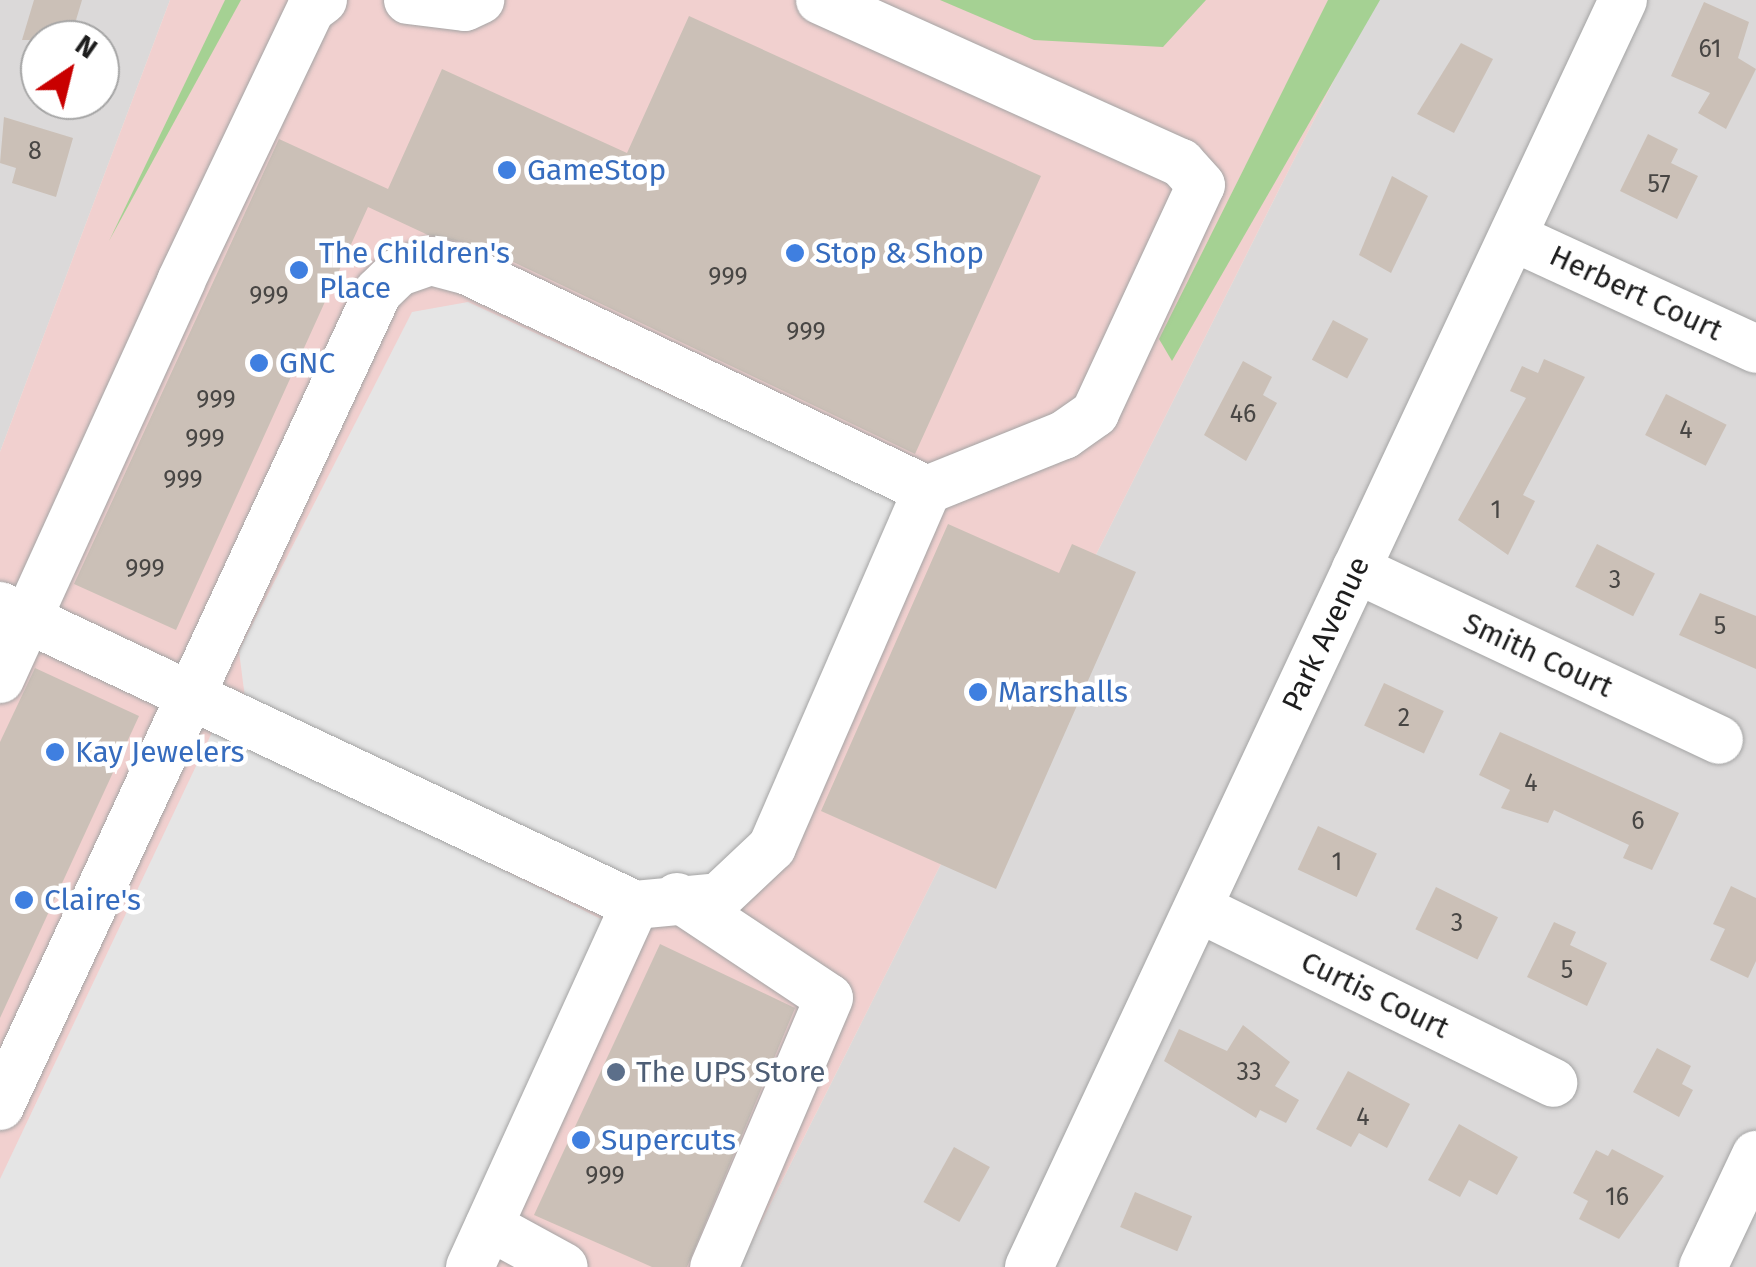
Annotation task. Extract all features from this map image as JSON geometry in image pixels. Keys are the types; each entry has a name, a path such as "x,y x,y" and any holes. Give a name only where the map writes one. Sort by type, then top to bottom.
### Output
{"street":[{"path":"0,678 14,612 302,26 322,0"},
{"path":"408,0 465,7 480,0"},
{"path":"656,901 719,896 772,847 927,490 1064,435 1095,414 1201,185 1180,163 820,0"},
{"name":"Park Avenue","path":"1045,1262 1198,908 1515,238 1623,0"},
{"name":"Herbert Court","path":"1515,238 1756,349"},
{"path":"0,1106 378,292 415,264 468,272 927,490"},
{"name":"Smith Court","path":"1356,570 1719,740"},
{"path":"14,612 191,697 656,901 829,998 714,1267"},
{"path":"564,1267 480,1246 656,901"},
{"name":"Curtis Court","path":"1198,908 1553,1082"},
{"path":"1703,1267 1756,1156"}],"shaded area":[{"path":"0,0 170,0 0,452"},
{"path":"170,0 1374,0 739,1267 0,1267 0,452"},
{"path":"1374,0 1756,0 1756,1267 739,1267"},
{"path":"468,302 907,504 714,915 245,698 239,651 412,312"},
{"path":"215,726 617,927 459,1267 0,1267 0,1179"}],"green space":[{"path":"225,0 241,0 109,241"},
{"path":"940,0 1206,0 1163,47 1034,40"},
{"path":"1328,0 1380,0 1172,361 1159,339"}],"building":[{"path":"34,0 82,0 76,20 28,20"},
{"path":"1704,2 1749,22 1738,58 1756,69 1726,129 1698,113 1710,93 1671,76"},
{"path":"689,16 1041,176 915,454 480,246 428,235 368,207 176,630 74,584 279,139 388,189 442,69 627,153"},
{"path":"1461,43 1493,59 1454,133 1417,114"},
{"path":"4,117 73,138 56,197 12,183 16,168 0,163"},
{"path":"1648,134 1678,149 1671,163 1698,176 1677,219 1620,191"},
{"path":"1392,176 1428,196 1391,273 1359,255"},
{"path":"1333,320 1368,339 1347,379 1312,360"},
{"path":"1544,359 1585,377 1523,495 1535,501 1508,555 1458,520 1526,398 1510,391 1522,366 1538,373"},
{"path":"1243,361 1272,377 1263,395 1277,403 1246,461 1204,435"},
{"path":"1666,394 1727,425 1706,466 1645,435"},
{"name":"Marshalls","path":"948,524 1059,573 1072,544 1136,572 996,889 821,811"},
{"path":"1597,544 1655,574 1633,616 1575,587"},
{"path":"1700,593 1756,616 1756,669 1679,635"},
{"path":"35,668 139,716 0,1018 0,742"},
{"path":"1384,683 1444,711 1424,753 1364,726"},
{"path":"1500,732 1679,813 1652,870 1623,858 1629,845 1554,810 1548,823 1501,808 1510,790 1479,775"},
{"path":"1318,826 1377,853 1357,897 1298,870"},
{"path":"1731,886 1756,898 1756,961 1748,978 1710,960 1725,929 1713,924"},
{"path":"1436,887 1498,917 1477,959 1415,929"},
{"path":"1554,922 1576,932 1570,945 1607,963 1587,1006 1527,977"},
{"path":"660,944 795,1008 687,1267 652,1267 534,1215"},
{"path":"1243,1025 1290,1062 1275,1086 1299,1100 1286,1123 1260,1110 1256,1118 1164,1061 1179,1029 1227,1051"},
{"path":"1657,1048 1691,1066 1682,1084 1693,1090 1679,1117 1633,1092"},
{"path":"1348,1071 1410,1104 1387,1148 1359,1133 1351,1147 1316,1129"},
{"path":"1459,1124 1518,1157 1497,1195 1469,1180 1460,1197 1428,1180"},
{"path":"954,1147 990,1167 959,1222 923,1202"},
{"path":"1612,1149 1664,1176 1619,1239 1579,1219 1588,1201 1573,1193 1596,1150 1608,1156"},
{"path":"1135,1192 1192,1216 1177,1251 1120,1227"}],"place":[{"name":"GameStop","path":"507,170"},
{"name":"Stop & Shop","path":"795,253"},
{"name":"The Children's Place","path":"299,270"},
{"name":"GNC","path":"259,363"},
{"name":"Marshalls","path":"978,692"},
{"name":"Kay Jewelers","path":"55,752"},
{"name":"Claire's","path":"24,900"},
{"name":"The UPS Store","path":"616,1072"},
{"name":"Supercuts","path":"581,1140"}]}
